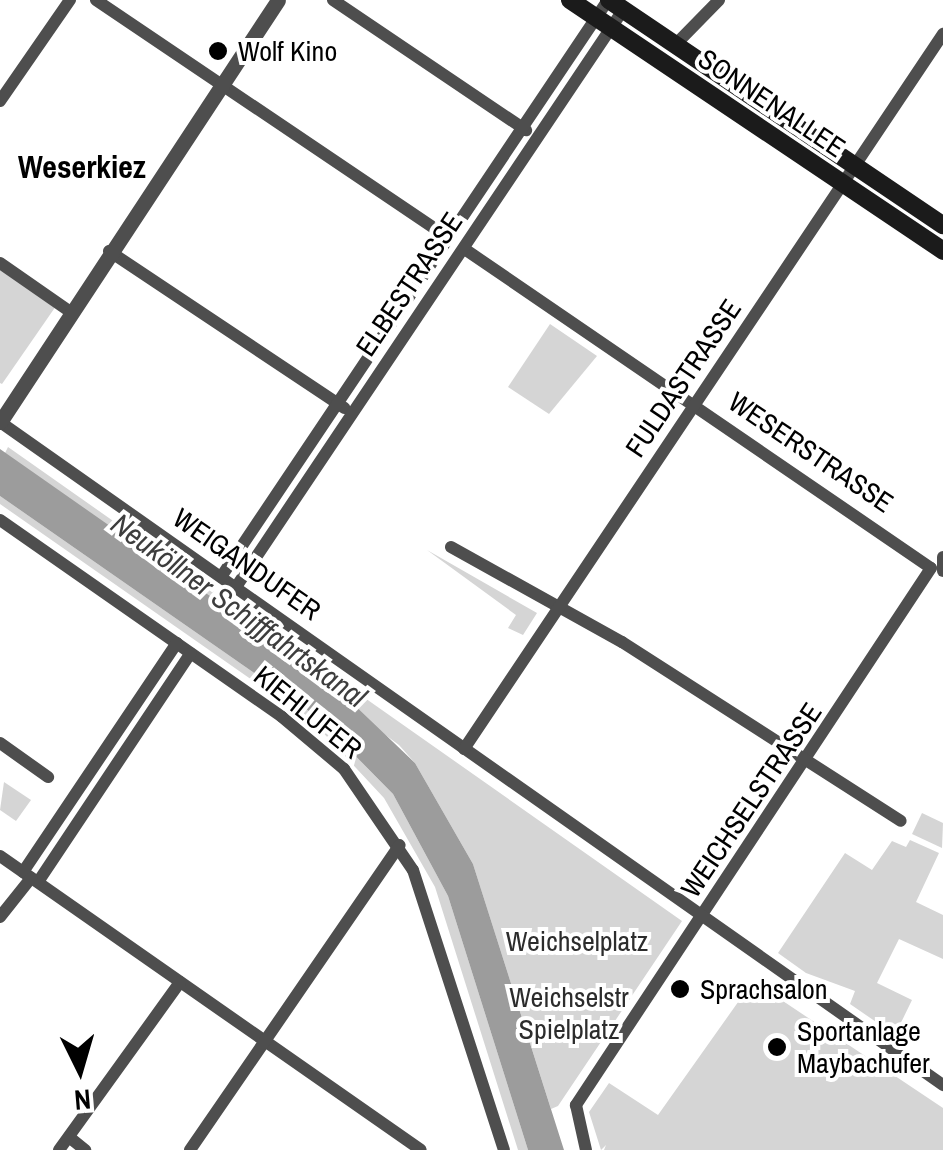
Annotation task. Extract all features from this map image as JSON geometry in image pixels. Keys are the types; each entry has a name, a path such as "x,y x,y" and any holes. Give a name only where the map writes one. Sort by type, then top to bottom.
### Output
{"main road":[{"name":"SONNENALLEE","path":"570,0 943,251"},
{"name":"SONNENALLEE","path":"613,3 943,225"}],"street":[{"path":"0,100 70,0"},
{"path":"96,0 446,236"},
{"path":"0,422 17,388 278,0"},
{"path":"333,0 537,138"},
{"path":"676,44 719,0"},
{"name":"ELBESTRASSE","path":"236,587 466,250 537,138 613,3"},
{"name":"ELBESTRASSE","path":"222,577 446,236 522,128 604,23"},
{"name":"FULDASTRASSE","path":"464,750 943,34"},
{"name":"WESERSTRASSE","path":"466,250 928,562"},
{"path":"109,251 352,414"},
{"path":"0,263 68,311"},
{"path":"0,402 17,388"},
{"name":"WEIGANDUFER","path":"0,422 464,750"},
{"name":"KIEHLUFER","path":"0,520 191,653 344,769 400,844 427,902 504,1150"},
{"path":"451,547 651,660 805,764 900,821"},
{"path":"943,557 943,571"},
{"name":"WEICHSELSTRASSE","path":"586,1150 575,1114 930,576 928,562"},
{"path":"31,877 177,644"},
{"path":"0,918 191,653"},
{"path":"0,743 48,777"},
{"path":"464,750 701,920 943,1085"},
{"path":"190,1150 400,844"},
{"path":"0,856 421,1150"},
{"path":"59,1150 180,982"},
{"path":"69,1137 85,1150"}],"green space":[{"path":"0,267 56,306 2,384 0,383"},
{"path":"550,324 597,356 549,414 508,387"},
{"name":"Weichselplatz","path":"8,447 682,921 558,1106 551,1109 473,864 415,763 399,745 5,453"},
{"path":"0,496 316,716 393,794 448,896 528,1150 518,1150 435,887 384,798 315,724 0,504"},
{"path":"427,550 537,613 523,635 508,628 516,615"},
{"path":"4,782 31,800 16,821 0,810"},
{"path":"922,813 943,823 942,848 912,834"},
{"path":"910,840 939,853 916,902 943,915 943,959 899,939 877,983 912,1000 895,1035 850,1004 855,991 806,973 778,953 845,853 872,870 892,841 906,847"},
{"name":"Sportanlage Maybachufer","path":"753,981 943,1108 943,1150 604,1150 606,1145 601,1150 589,1112 609,1083 658,1115"}],"shaded area":[{"path":"0,449 324,676 415,763 473,864 564,1150 528,1150 448,896 393,794 316,716 0,496"}],"place":[{"name":"Wolf Kino","path":"218,51"},
{"name":"Sprachsalon","path":"680,989"},
{"name":"Sportanlage Maybachufer","path":"777,1047"}],"district":[{"name":"Weserkiez","path":"82,167"}],"water label":[{"name":"Neuköllner Schifffahrtskanal","path":"239,610"}],"park label":[{"name":"Weichselstr Spielplatz","path":"569,1013"}]}
